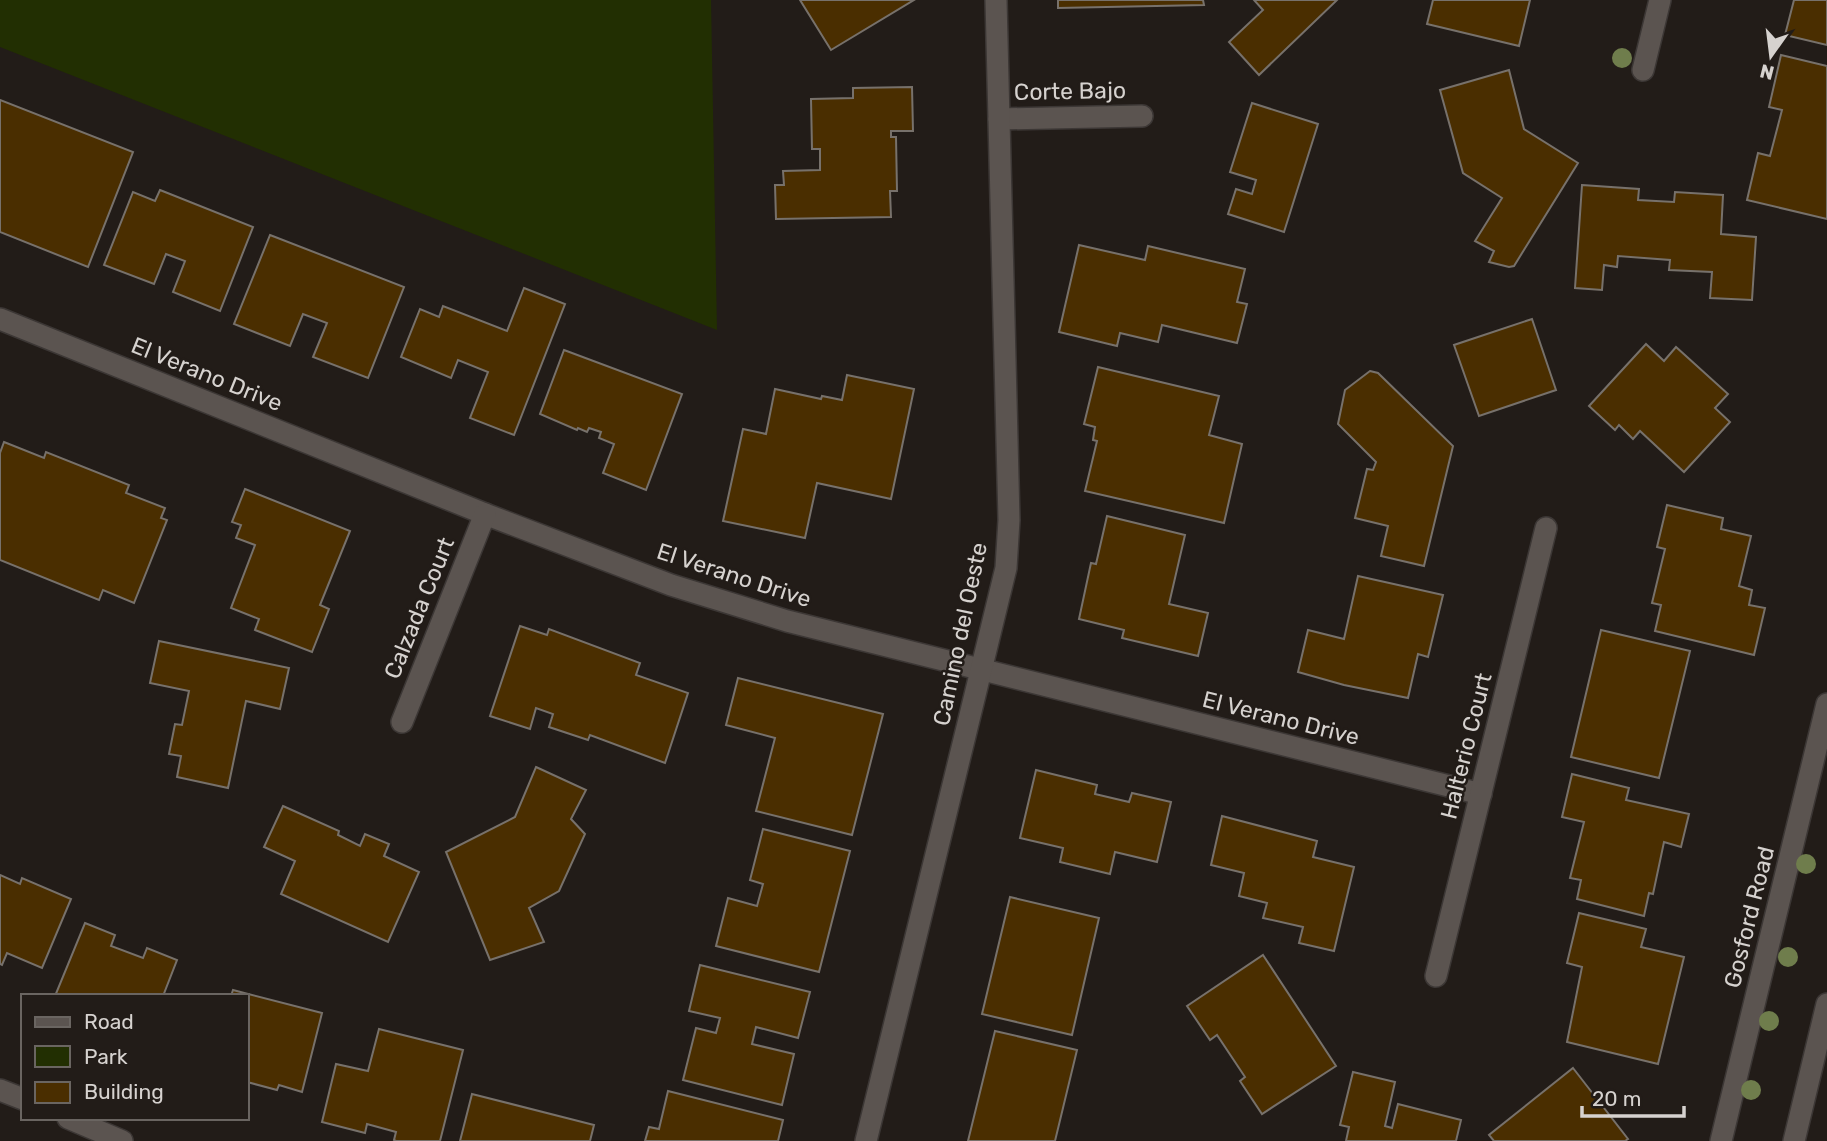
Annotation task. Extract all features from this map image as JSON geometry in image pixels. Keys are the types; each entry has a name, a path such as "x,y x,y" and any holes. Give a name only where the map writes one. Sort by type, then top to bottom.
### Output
{"street":[{"name":"Camino del Oeste","path":"866,1141 1006,568 1009,520 996,0"},
{"path":"1643,70 1660,0"},
{"name":"Corte Bajo","path":"999,119 1142,116"},
{"name":"El Verano Drive","path":"3,326 684,589 787,621 981,671 1481,794"},
{"name":"Calzada Court","path":"402,722 485,514"},
{"name":"Halterio Court","path":"1436,976 1546,528"},
{"name":"Gosford Road","path":"1721,1141 1827,704"},
{"path":"1794,1141 1827,1004"},
{"path":"0,1090 21,1098"},
{"path":"73,1120 122,1141"}],"green space":[{"path":"0,0 711,0 717,330 0,47"}],"building":[{"path":"800,0 914,0 831,50"},
{"path":"1058,0 1203,0 1204,5 1058,8"},
{"path":"1254,0 1337,0 1259,75 1229,42 1263,10"},
{"path":"1433,0 1530,0 1519,46 1427,24"},
{"path":"1794,0 1827,0 1827,45 1785,35"},
{"path":"1781,55 1827,66 1827,219 1747,200 1758,153 1770,156 1782,110 1769,107"},
{"path":"1509,70 1524,129 1578,163 1514,266 1509,267 1489,262 1494,251 1475,241 1502,198 1463,173 1440,90"},
{"path":"912,87 913,131 891,131 891,137 896,137 897,191 890,191 891,217 776,219 775,185 784,185 783,171 820,170 820,149 812,149 811,99 853,98 853,88"},
{"path":"0,100 133,152 88,267 0,232"},
{"path":"1252,103 1318,124 1284,232 1228,214 1236,189 1252,194 1256,180 1230,172"},
{"path":"1582,185 1639,189 1638,200 1674,202 1675,192 1723,195 1721,234 1756,237 1752,300 1710,298 1712,272 1669,270 1670,260 1618,256 1617,267 1604,265 1602,290 1575,288"},
{"path":"160,190 253,227 220,311 173,292 185,261 166,254 154,284 104,265 133,192 155,201"},
{"path":"270,235 404,287 368,378 313,357 327,323 303,314 290,346 234,324"},
{"path":"1079,245 1145,260 1148,246 1245,269 1237,302 1247,304 1237,343 1162,325 1158,342 1120,333 1117,346 1059,332"},
{"path":"524,288 565,304 514,435 470,418 488,372 458,360 451,378 401,357 420,309 439,317 443,306 507,331"},
{"path":"1532,319 1556,390 1479,416 1454,345"},
{"path":"1646,344 1664,361 1676,347 1728,394 1715,408 1730,422 1684,472 1640,431 1633,439 1619,425 1615,430 1589,406"},
{"path":"564,350 682,394 646,490 603,473 614,444 599,438 601,432 589,428 587,432 578,428 577,430 540,414"},
{"path":"1098,367 1219,396 1209,435 1242,444 1224,523 1085,491 1097,441 1093,440 1095,427 1084,424"},
{"path":"1370,371 1378,373 1453,446 1424,566 1381,556 1388,526 1355,518 1367,469 1373,470 1376,462 1338,424 1345,390"},
{"path":"847,375 914,389 891,499 817,483 805,538 723,521 743,429 766,434 775,389 821,399 822,396 842,400"},
{"path":"4,442 44,458 46,452 129,485 126,493 165,508 161,518 167,520 134,603 103,590 99,600 0,560 0,453"},
{"path":"245,489 350,531 320,605 329,609 312,652 255,630 259,619 231,608 255,545 236,538 241,525 232,522"},
{"path":"1667,505 1723,518 1721,529 1751,536 1739,586 1752,590 1749,605 1765,608 1754,655 1655,631 1661,605 1652,603 1665,549 1657,547"},
{"path":"1107,516 1185,535 1169,604 1208,613 1198,656 1122,638 1124,630 1079,619 1091,563 1096,564"},
{"path":"1358,576 1443,595 1428,657 1418,654 1408,698 1298,672 1308,630 1344,639"},
{"path":"520,626 547,635 549,629 640,663 636,675 688,693 665,763 590,735 588,740 549,727 553,714 536,708 530,729 490,716"},
{"path":"1601,630 1690,651 1659,778 1571,757"},
{"path":"159,641 289,668 280,709 246,701 228,788 177,777 181,756 169,754 175,724 182,725 189,691 150,683"},
{"path":"738,678 883,714 852,835 756,811 775,738 726,725"},
{"path":"536,767 586,790 571,819 585,834 559,891 529,908 544,942 490,960 446,852 515,817"},
{"path":"1036,770 1097,785 1095,794 1129,802 1132,793 1171,802 1157,862 1115,852 1110,874 1060,862 1063,848 1020,838"},
{"path":"1572,774 1629,788 1626,800 1689,814 1681,847 1664,842 1653,894 1649,893 1644,916 1577,899 1581,880 1570,878 1584,822 1562,817"},
{"path":"283,806 339,831 338,835 360,846 365,834 389,844 384,856 419,872 388,942 281,894 295,861 264,847"},
{"path":"1222,816 1317,841 1313,857 1354,867 1334,951 1299,943 1303,927 1263,918 1267,903 1239,896 1244,873 1211,865"},
{"path":"763,829 850,851 819,972 716,946 728,898 757,906 763,884 750,880"},
{"path":"0,875 20,884 22,878 71,899 42,968 7,953 2,965 0,964"},
{"path":"1010,897 1099,918 1072,1035 982,1014"},
{"path":"1579,913 1646,929 1641,947 1684,957 1658,1064 1567,1042 1582,967 1567,963"},
{"path":"85,923 115,935 111,946 143,958 147,948 177,960 164,994 56,994"},
{"path":"1263,955 1336,1066 1262,1114 1240,1081 1245,1077 1217,1035 1210,1040 1187,1006"},
{"path":"700,965 810,992 798,1038 756,1027 752,1044 794,1054 782,1105 683,1080 696,1028 716,1033 720,1018 689,1011"},
{"path":"233,990 322,1013 302,1092 279,1085 277,1090 248,1082 248,994 232,994"},
{"path":"379,1029 463,1050 440,1141 396,1141 396,1132 367,1124 365,1133 322,1122 336,1064 368,1071"},
{"path":"995,1031 1077,1050 1055,1141 968,1141"},
{"path":"1573,1068 1628,1139 1494,1141 1489,1135"},
{"path":"1353,1072 1395,1082 1385,1126 1392,1128 1398,1104 1461,1120 1456,1141 1346,1141 1349,1127 1340,1125"},
{"path":"668,1091 783,1120 778,1141 645,1141 649,1127 659,1129"},
{"path":"472,1094 594,1125 590,1141 460,1141"}]}
